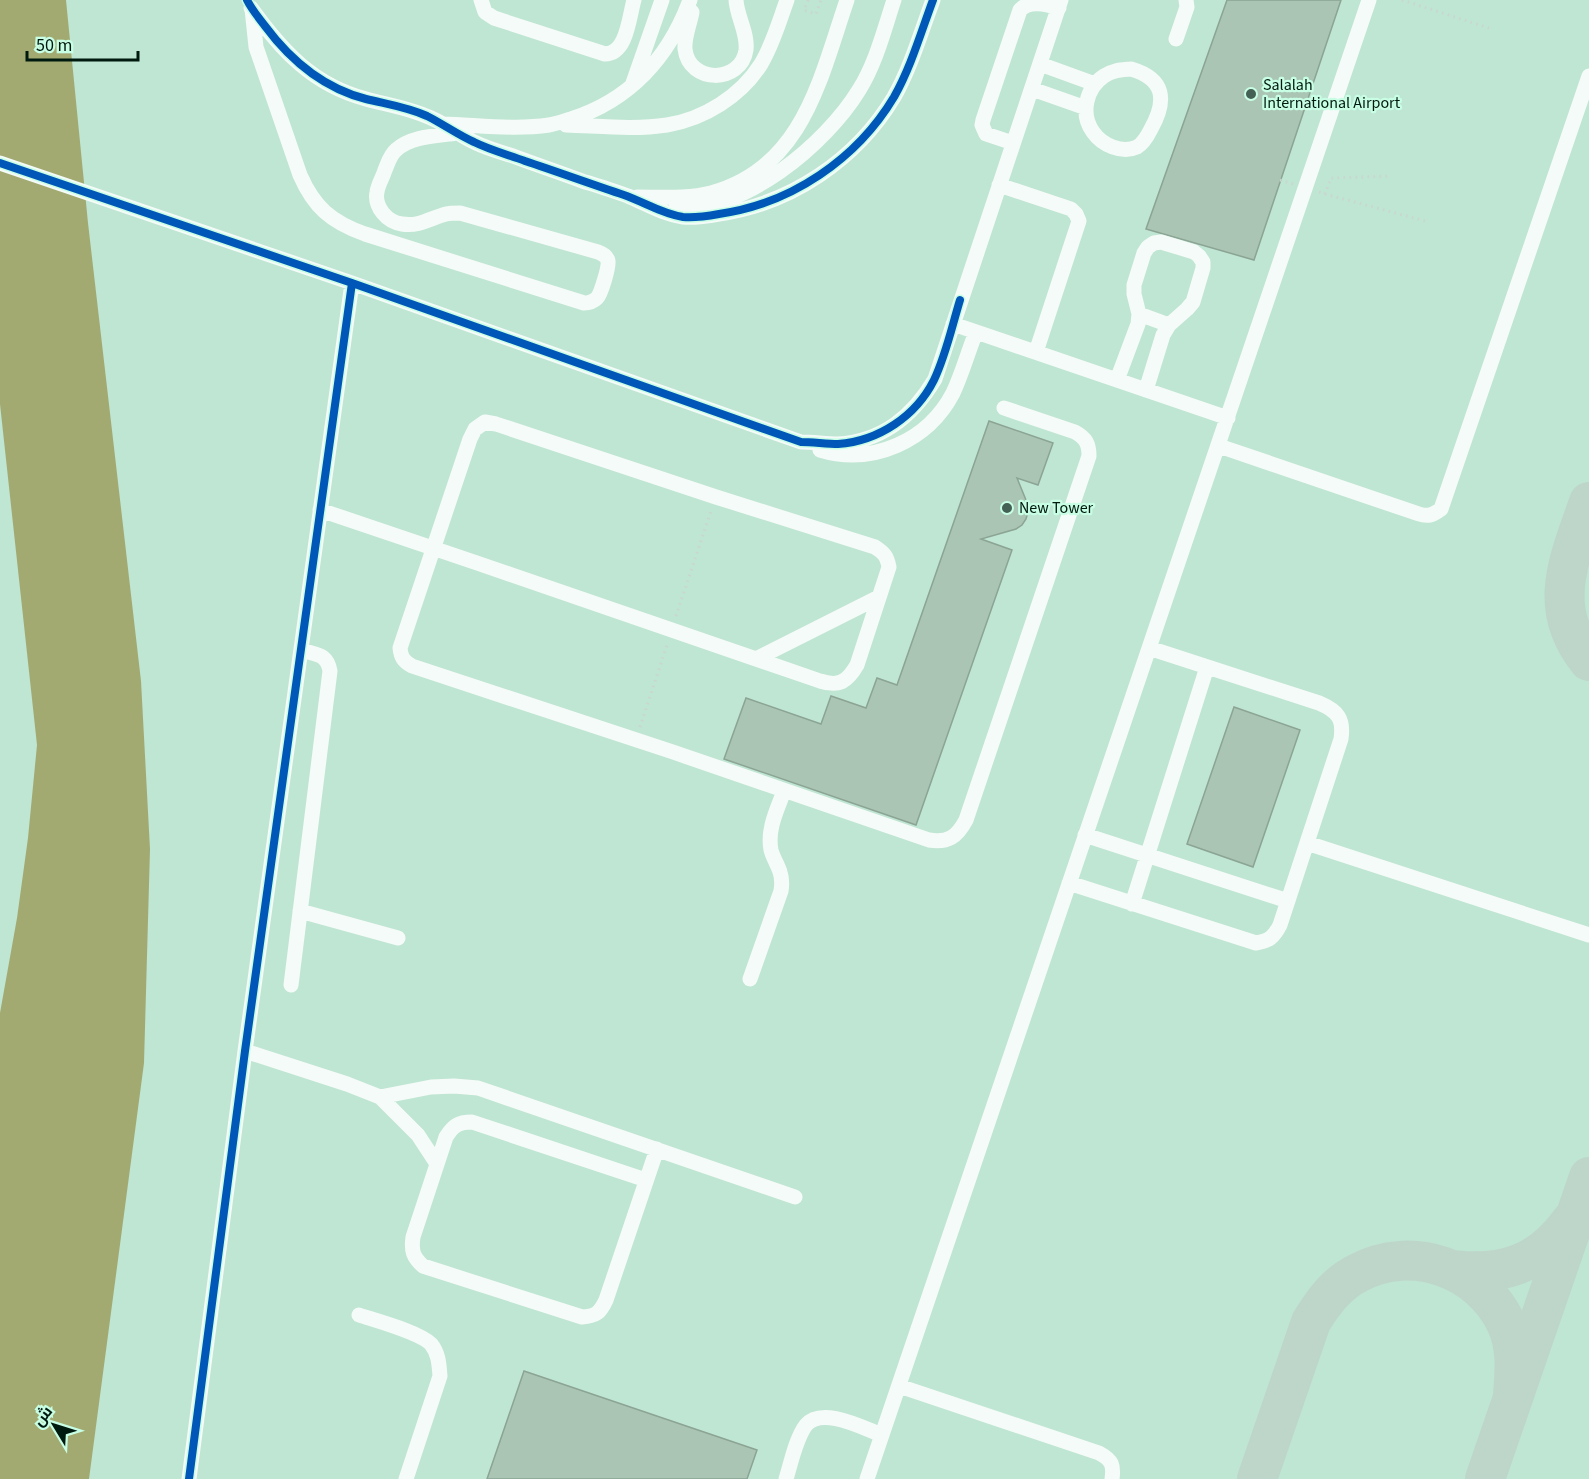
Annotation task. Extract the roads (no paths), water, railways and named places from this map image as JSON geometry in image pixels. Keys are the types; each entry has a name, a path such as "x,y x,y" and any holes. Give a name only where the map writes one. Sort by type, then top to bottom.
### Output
{"street":[{"path":"481,0 485,12 494,18 605,54 611,54 620,47 628,27 634,0"},
{"path":"632,86 662,0"},
{"path":"551,125 603,106 649,71 675,33 690,0"},
{"path":"695,0 686,39 689,60 694,68 702,73 722,76 739,66 747,47 736,0"},
{"path":"443,124 646,127 668,125 691,118 713,109 733,96 749,80 772,43 787,0"},
{"path":"628,196 657,197 737,190 775,158 799,126 816,92 847,0"},
{"path":"643,203 687,208 711,204 784,170 806,153 826,134 859,89 872,65 894,0"},
{"path":"250,4 273,37 292,58 314,76 338,89 423,114 475,143 628,196 664,212 684,217 702,217 735,212 768,202 798,189 827,171 852,149 875,124 894,96 909,66 933,0"},
{"path":"1176,39 1187,7 1186,0"},
{"path":"867,1479 1370,0"},
{"path":"801,442 837,444 872,437 902,420 926,394 934,379 953,324 1060,4 1032,2 1020,10 982,125 986,134 1013,143"},
{"path":"250,4 256,47 300,175 307,191 331,218 347,228 584,303 596,300 600,294 608,264 603,254 460,213 447,214 410,225 399,224 383,214 377,203 377,192 389,159 395,150 419,138 457,133"},
{"path":"1040,64 1095,84"},
{"path":"1131,69 1144,73 1159,87 1161,98 1158,112 1147,138 1139,146 1127,150 1114,148 1102,142 1093,133 1087,121 1086,108 1088,95 1095,84 1105,75 1117,70 1131,69"},
{"path":"1219,446 1426,516 1441,509 1589,76"},
{"path":"1032,89 1086,108"},
{"path":"0,163 352,283 822,450 854,455 873,454 887,450 913,436 936,417 953,392 976,332"},
{"path":"999,185 1071,209 1078,221 1036,352"},
{"path":"1117,380 1138,324 1139,314 1134,285 1144,253 1154,243 1161,242 1194,252 1203,262 1203,268 1193,302 1169,325 1163,335 1146,390"},
{"path":"189,1479 245,1051 352,283"},
{"path":"1139,314 1169,325"},
{"path":"953,324 1228,418"},
{"path":"320,510 433,549 830,684 841,682 850,676 857,665 889,567 887,557 875,547 485,422 475,429 470,439 433,549 400,648 400,656 405,662 430,672 940,842 960,831 966,820 1089,456 1089,446 1084,437 1004,408"},
{"path":"756,659 879,597"},
{"path":"1069,883 1256,943 1266,942 1275,935 1281,925 1341,739 1343,727 1339,716 1325,705 1149,648"},
{"path":"291,984 330,671 325,657 301,650"},
{"path":"1132,904 1207,667"},
{"path":"750,979 781,891 780,870 774,860 770,838 771,824 784,791"},
{"path":"1085,835 1288,901"},
{"path":"1307,843 1589,935"},
{"path":"300,911 398,938"},
{"path":"245,1051 380,1097 418,1135 437,1164"},
{"path":"380,1097 430,1087 478,1088 795,1197"},
{"path":"646,1180 471,1122 461,1122 451,1128 446,1137 411,1248 415,1259 423,1266 582,1317 593,1316 601,1310 606,1300 657,1149"},
{"path":"359,1315 416,1335 430,1344 439,1359 440,1376 406,1479"},
{"path":"899,1386 1099,1453 1108,1458 1113,1467 1112,1479"},
{"path":"786,1479 801,1434 807,1424 818,1417 831,1417 882,1435"}],"place":[{"name":"Salalah International Airport","path":"1251,94"},
{"name":"New Tower","path":"1007,508"}]}
